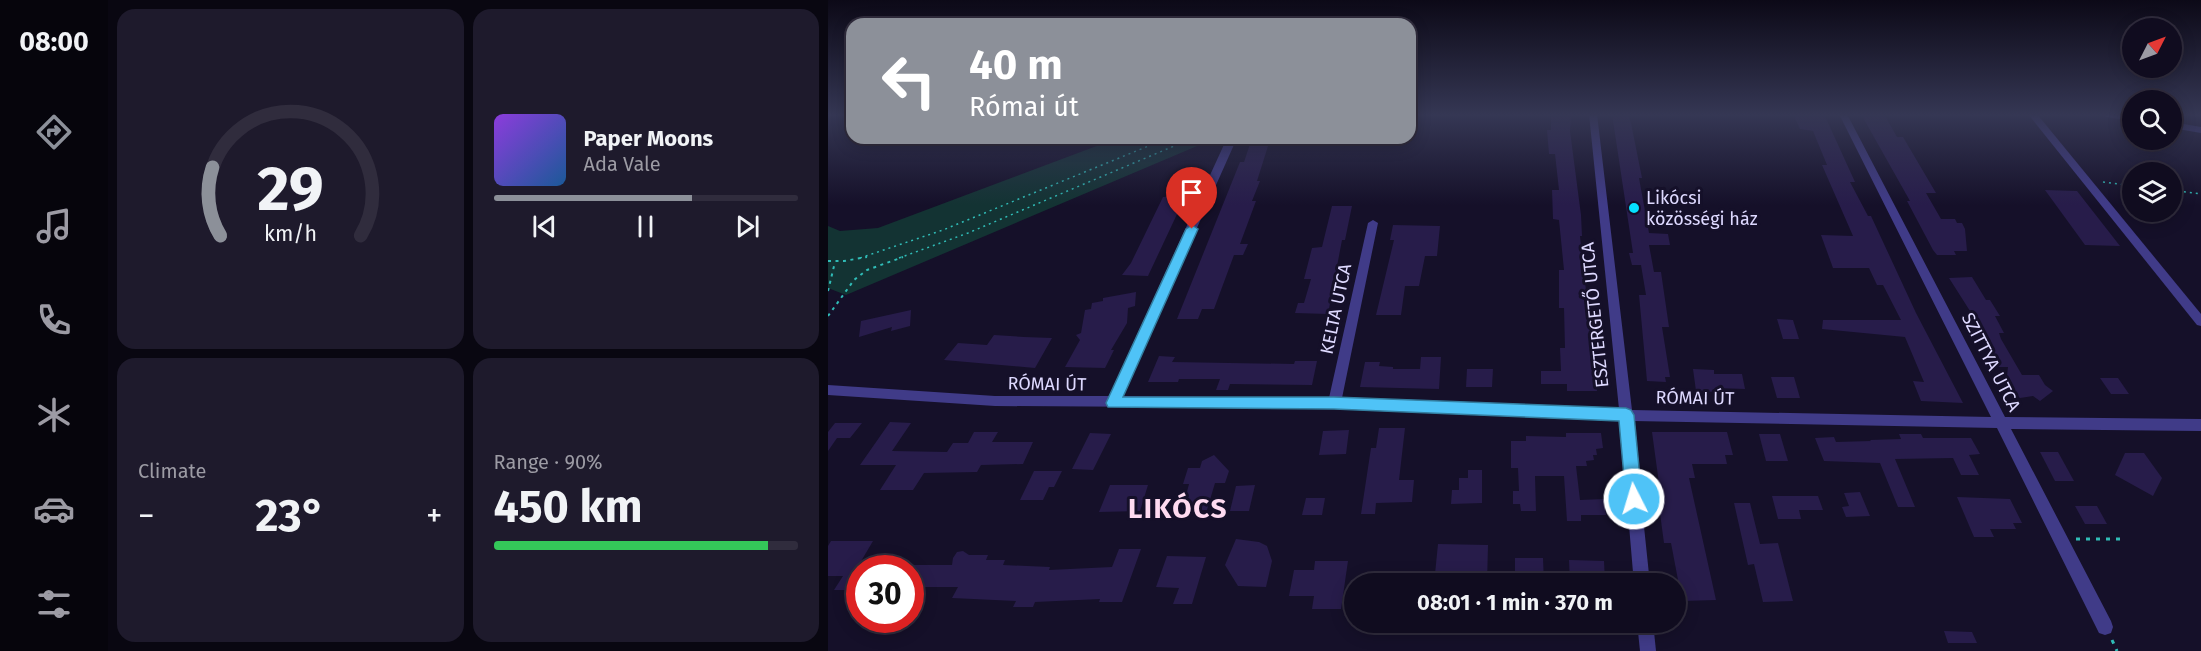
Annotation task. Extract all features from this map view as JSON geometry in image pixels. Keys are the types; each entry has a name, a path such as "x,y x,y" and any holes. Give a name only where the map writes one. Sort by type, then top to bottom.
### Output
{"street":[{"path":"1113,403 1229,144"},
{"name":"ESZTERGETŐ UTCA","path":"1596,144 1641,573"},
{"name":"SZITTYA UTCA","path":"1858,144 2105,627"},
{"path":"2056,144 2201,322"},
{"name":"KELTA UTCA","path":"1334,403 1373,223"},
{"name":"RÓMAI ÚT","path":"828,390 995,401 1334,403 1626,415 2201,425"},
{"path":"1646,633 1648,651"}],"path":[{"path":"828,261 835,262 882,252 940,231 1152,144"},
{"path":"828,316 854,280 867,270 968,233 1178,144"},
{"path":"2084,180 2122,185"},
{"path":"2182,191 2201,194"},
{"path":"828,291 835,262"},
{"path":"2080,539 2125,539"}],"green space":[{"path":"1101,144 1201,144 846,295 828,288 828,226 840,231 878,228"}],"building":[{"path":"1250,144 1269,144 1257,181 1260,181 1252,201 1256,201 1240,244 1248,244 1243,255 1234,255 1214,309 1202,309 1198,319 1177,319 1240,162 1244,162"},
{"path":"1548,144 1572,144 1581,215 1582,236 1580,236 1597,391 1567,391 1567,384 1541,384 1541,371 1561,371 1560,348 1565,348 1564,308 1559,308 1559,270 1564,270 1559,220 1553,219 1552,190 1559,190 1555,154 1549,154"},
{"path":"1617,144 1635,144 1649,233 1668,234 1670,245 1649,245 1654,272 1661,272 1669,327 1662,327 1670,377 1665,377 1666,382 1647,381 1639,295 1646,295 1641,265 1632,265 1629,253 1633,253"},
{"path":"1819,144 1838,144 1855,182 1850,182 1868,216 1871,216 1916,313 1963,403 1921,401 1913,381 1924,382 1905,337 1822,329 1823,320 1901,320 1883,285 1877,285 1869,268 1833,268 1821,235 1853,236 1822,165 1827,165"},
{"path":"1878,144 1907,144 1936,193 1926,193 1941,219 1955,219 1957,223 1962,223 1965,229 1967,251 1954,251 1956,255 1937,255 1907,201 1910,201"},
{"path":"2045,190 2077,191 2120,246 2085,245"},
{"path":"1186,195 1148,276 1122,275 1131,263 1163,197"},
{"path":"1332,206 1352,206 1345,240 1342,240 1328,314 1295,313 1298,303 1304,303 1311,279 1304,279 1312,248 1322,247"},
{"path":"1393,225 1440,226 1437,256 1425,256 1419,286 1405,286 1401,315 1376,315 1394,240 1390,240"},
{"path":"1972,277 1986,300 1990,300 2000,316 1995,316 2004,333 1999,333 2001,339 2022,375 2039,375 2045,385 2053,391 2040,401 2033,396 2020,398 2006,384 2008,367 1996,367 1972,322 1977,322 1949,278"},
{"path":"1136,292 1135,306 1128,308 1127,323 1111,350 1114,350 1105,368 1065,367 1080,340 1076,335 1081,333 1085,310 1091,309 1092,303 1103,301 1103,298"},
{"path":"911,310 910,326 891,331 892,327 859,337 861,321"},
{"path":"1777,319 1793,320 1799,339 1783,339"},
{"path":"994,335 1052,338 1035,368 944,360 958,343 987,345"},
{"path":"1159,356 1175,357 1172,362 1294,364 1295,361 1317,361 1312,385 1230,384 1228,390 1216,390 1220,379 1148,382"},
{"path":"1421,357 1441,357 1439,389 1360,387 1365,362 1380,362 1379,366 1393,367 1393,369 1420,369"},
{"path":"1467,369 1493,369 1492,387 1466,387"},
{"path":"1693,369 1714,370 1714,374 1742,374 1745,389 1717,388 1717,392 1696,391"},
{"path":"1771,377 1794,377 1800,398 1777,398"},
{"path":"2100,378 2118,378 2129,394 2111,394"},
{"path":"890,422 911,423 892,451 947,452 953,443 968,443 974,432 998,432 992,442 1033,442 1023,464 981,465 977,472 924,473 913,490 880,490 896,465 860,465"},
{"path":"835,423 862,423 850,438 837,438 828,451 828,432"},
{"path":"1379,428 1405,428 1399,480 1414,480 1412,502 1376,503 1375,514 1361,514 1371,448 1376,448"},
{"path":"1349,430 1346,454 1319,455 1323,431"},
{"path":"1652,432 1727,432 1733,455 1725,455 1727,464 1692,464 1695,478 1689,478 1716,600 1686,601 1686,573 1677,573 1671,543 1664,543 1657,491 1660,491"},
{"path":"1090,433 1111,434 1093,470 1072,469"},
{"path":"1566,433 1601,433 1603,448 1596,449 1597,455 1593,455 1594,460 1586,461 1587,466 1576,466 1580,500 1604,499 1606,515 1581,515 1581,521 1567,521 1564,476 1535,476 1536,511 1521,511 1520,504 1513,504 1513,491 1519,491 1518,468 1511,468 1511,441 1526,441 1526,436 1566,437"},
{"path":"1759,434 1780,434 1788,461 1766,461"},
{"path":"1899,434 1921,434 1923,438 1971,438 1980,454 1969,455 1979,475 1961,475 1953,458 1895,459 1915,507 1898,507 1880,463 1824,461 1815,438 1834,437 1836,442 1871,441 1901,439"},
{"path":"2040,452 2058,452 2074,481 2055,481"},
{"path":"2125,453 2144,453 2162,478 2153,496 2115,475"},
{"path":"1214,455 1229,471 1225,483 1215,483 1207,510 1182,511 1189,484 1183,484 1188,468 1200,468 1202,461"},
{"path":"1468,470 1482,470 1482,503 1451,504 1452,490 1459,490 1459,478 1468,478"},
{"path":"1034,471 1062,471 1054,487 1049,487 1043,500 1020,500"},
{"path":"1110,485 1148,485 1140,511 1099,512"},
{"path":"1255,485 1249,511 1230,511 1236,486"},
{"path":"1860,492 1870,516 1846,517 1842,507 1849,506 1844,493"},
{"path":"1772,496 1818,496 1823,510 1799,510 1801,519 1778,519"},
{"path":"1957,497 2010,499 2022,523 2013,523 2016,529 1990,529 1994,537 1974,537"},
{"path":"1306,498 1325,498 1322,515 1302,515"},
{"path":"1734,503 1750,503 1760,544 1778,543 1793,601 1763,602 1754,564 1748,565"},
{"path":"2075,506 2097,506 2107,524 2085,524"},
{"path":"1236,539 1259,542 1267,546 1272,561 1266,587 1238,586 1225,565"},
{"path":"831,541 873,541 865,555 846,555 846,590 834,590 843,576 828,576 828,546"},
{"path":"1438,544 1488,545 1487,573 1435,573"},
{"path":"1119,549 1141,549 1122,602 1099,602 1100,599 1035,602 1033,607 1013,607 1016,601 952,598 958,587 924,587 924,565 952,565 957,552 963,551 969,555 988,555 986,560 1005,560 1003,565 1050,567 1049,570 1112,567"},
{"path":"1167,556 1206,557 1192,604 1173,604 1179,588 1156,587"},
{"path":"1515,558 1543,558 1544,573 1515,573"},
{"path":"1569,560 1604,561 1605,573 1570,573"},
{"path":"1315,561 1348,561 1346,573 1344,573 1341,609 1312,609 1314,596 1289,596 1294,570 1314,570"},
{"path":"1944,631 1972,632 1977,643 1948,643"}],"place":[{"name":"Likócsi közösségi ház","path":"1634,208"}],"district":[{"name":"LIKÓCS","path":"1178,508"}],"route":[{"path":"1192,229 1113,403 1334,403 1626,415 1634,499"}]}
